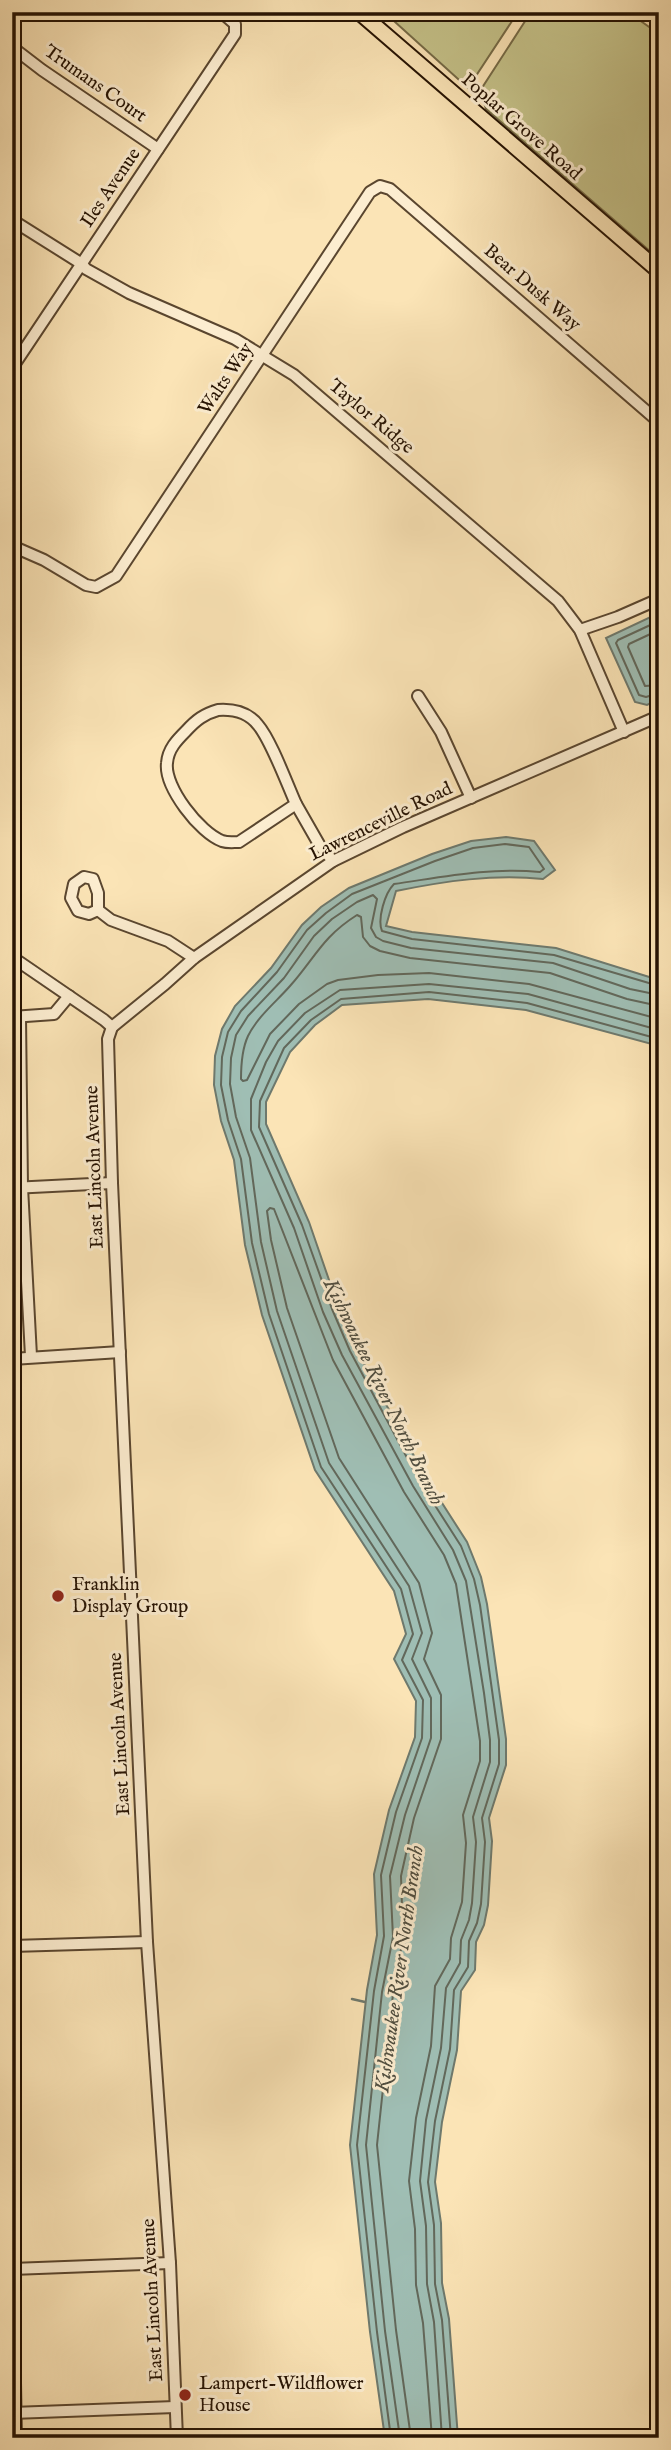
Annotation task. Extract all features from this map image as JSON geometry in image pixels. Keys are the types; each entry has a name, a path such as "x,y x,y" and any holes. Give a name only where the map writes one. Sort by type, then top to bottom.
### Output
{"main road":[{"name":"Poplar Grove Road","path":"359,12 659,271"}],"street":[{"name":"Iles Avenue","path":"12,368 234,34 236,26 221,12"},
{"name":"Trumans Court","path":"12,47 158,149"},
{"name":"Walts Way","path":"12,546 44,560 86,585 96,586 116,576 370,192 380,186"},
{"name":"Bear Dusk Way","path":"380,186 390,189 659,422"},
{"name":"Taylor Ridge","path":"12,220 86,269 129,293 235,339 294,375 558,601 580,630 624,732"},
{"path":"580,630 659,599"},
{"path":"418,696 441,732 471,798"},
{"path":"296,804 239,842 222,841 195,819 175,794 167,771 169,755 176,742 203,715 226,710 247,715 258,725 296,804 320,846 333,861"},
{"name":"Lawrenceville Road","path":"112,1027 194,958 333,861 659,716"},
{"path":"98,910 111,920 168,941 194,958"},
{"path":"12,957 112,1027"},
{"path":"32,1356 17,1188 16,1017 54,1014 69,996"},
{"name":"East Lincoln Avenue","path":"112,1027 108,1040 112,1183 147,1942 170,2263 177,2438"},
{"path":"17,1188 112,1183"},
{"path":"12,1359 120,1352"},
{"path":"12,1945 147,1942"},
{"path":"12,2217 16,2438"},
{"path":"13,2269 170,2263"},
{"path":"14,2412 175,2407"}],"shaded area":[{"path":"384,12 518,12 468,88"},
{"path":"531,12 628,12 659,34 659,259 486,109 480,91"}],"water":[{"path":"659,613 659,699 647,705 635,702 606,638"},
{"name":"Kishwaukee River North Branch","path":"506,837 534,841 555,870 543,879 469,879 396,891 386,926 412,932 556,948 659,980 659,1046 526,1010 428,999 342,1005 315,1025 290,1052 266,1102 266,1124 309,1222 356,1349 426,1478 467,1542 481,1577 506,1739 506,1765 489,1818 492,1841 488,1905 484,1925 476,1942 475,1970 461,1991 457,2050 442,2122 435,2182 441,2223 442,2283 449,2319 458,2438 385,2438 370,2332 350,2145 367,1990 377,1935 374,1874 389,1810 415,1737 416,1701 394,1659 406,1634 394,1591 315,1470 262,1315 245,1245 234,1160 221,1121 214,1085 215,1056 222,1029 235,1006 271,968 302,925 321,907 349,888 432,854 471,841"}],"waterway":[{"path":"352,1999 365,2002"}],"place":[{"name":"Franklin Display Group","path":"58,1596"},
{"name":"Lampert-Wildflower House","path":"185,2395"}]}
